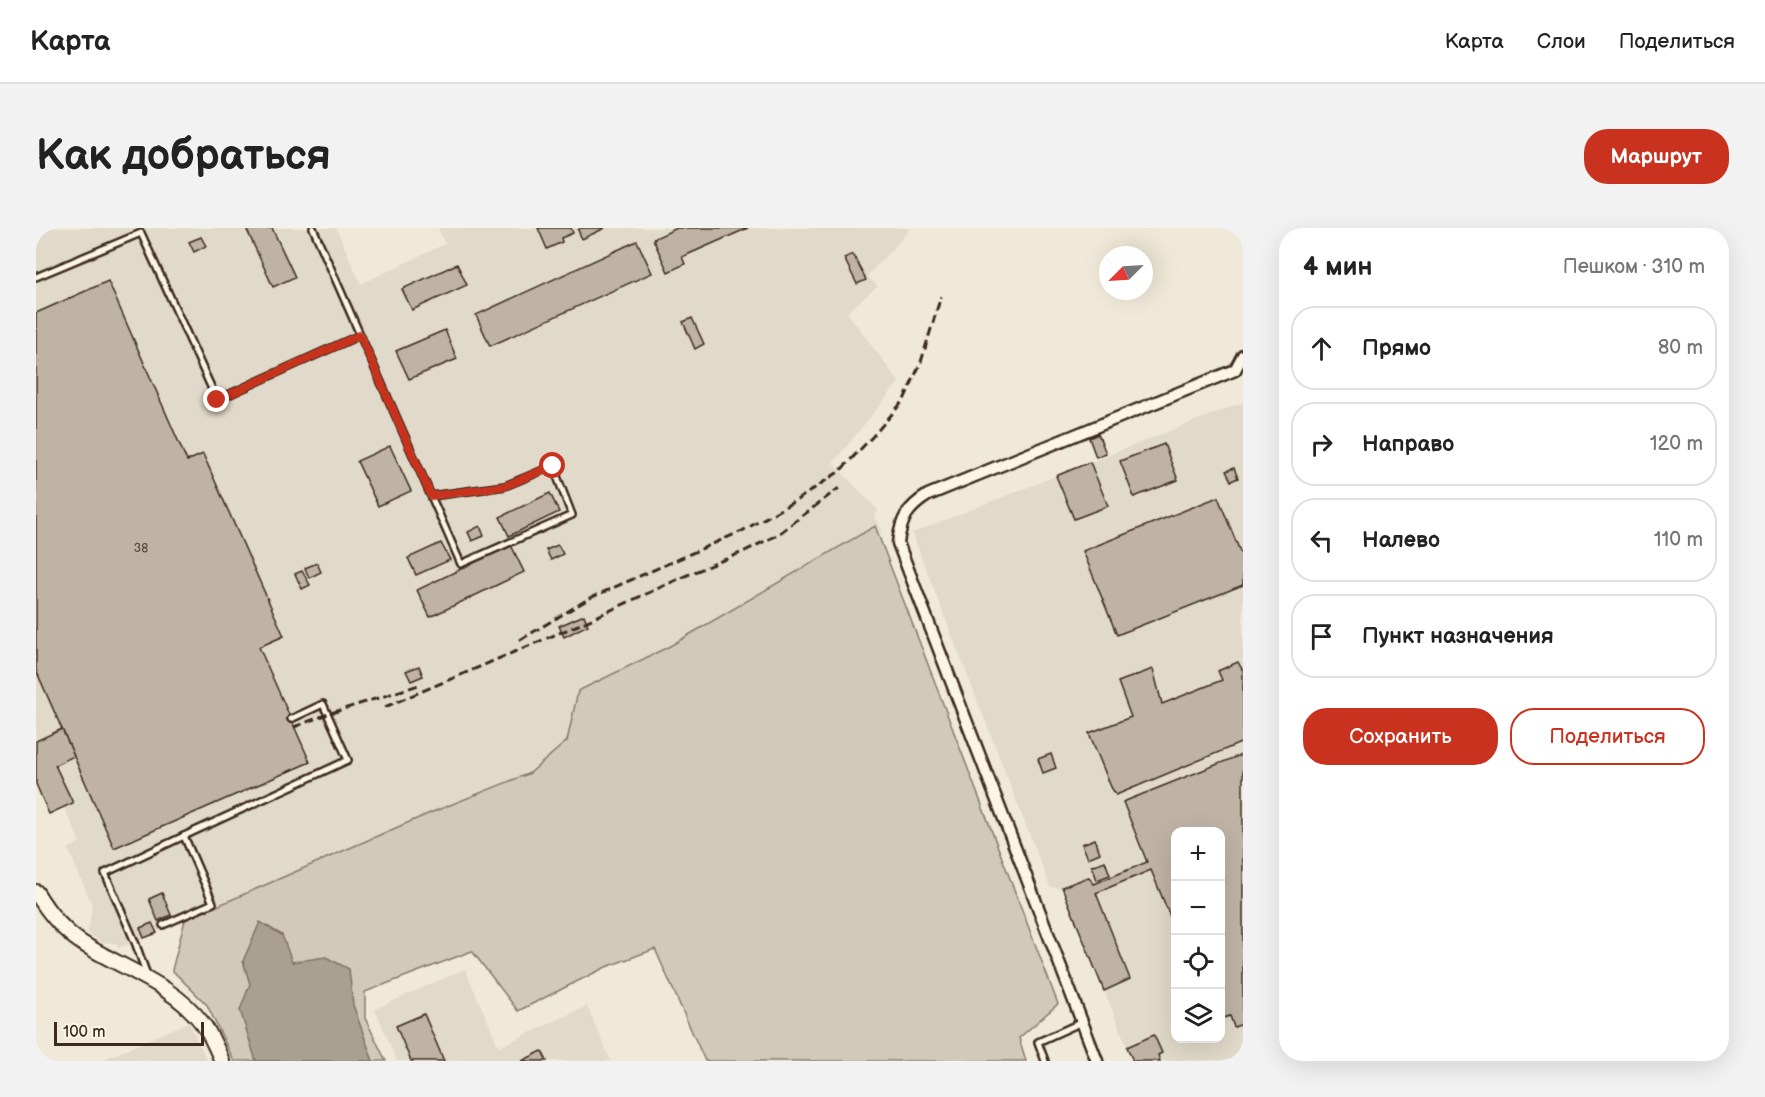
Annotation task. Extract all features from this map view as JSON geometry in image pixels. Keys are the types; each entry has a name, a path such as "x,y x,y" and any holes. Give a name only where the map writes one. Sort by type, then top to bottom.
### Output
{"street":[{"path":"1097,1061 897,543 900,526 916,502 928,495 1235,370 1243,355"},
{"path":"36,892 47,910 62,927 81,942 168,992 187,1006 204,1025 222,1061"}],"lane":[{"path":"313,228 360,335 431,496 461,564 572,515 553,466 505,486 431,496"},
{"path":"36,278 141,233 217,400 360,335"},
{"path":"148,980 135,942 105,873 348,760 323,704 291,719"},
{"path":"163,925 213,903 184,836"},
{"path":"1046,1061 1038,1042 1082,1022"}],"shaded area":[{"path":"36,228 336,228 361,284 445,244 438,228 909,228 867,276 878,286 847,312 899,382 833,463 878,510 875,516 882,531 874,542 595,750 375,839 144,938 118,948 116,943 102,943 88,933 92,905 68,849 80,842 64,808 49,814 36,784"},
{"path":"1243,402 1243,1060 1133,1061 1062,888 1050,887 912,533"},
{"path":"875,526 1058,1004 1019,1038 1026,1061 705,1061 655,949 606,967 518,1011 472,951 365,992 365,1018 386,1061 234,1061 207,1005 172,970 185,920 430,813 530,773 567,741 578,691 670,646"},
{"path":"260,922 282,935 292,962 326,957 349,969 353,1005 373,1061 256,1061 240,1010 250,984 243,961"},
{"path":"465,969 499,1047 587,1006 611,1061 397,1061 375,1009"},
{"path":"189,1022 207,1061 100,1061"}],"building":[{"path":"246,228 272,228 295,277 273,287"},
{"path":"538,228 571,228 573,233 561,238 562,242 547,249"},
{"path":"605,228 582,239 578,230"},
{"path":"677,228 748,228 682,257 685,264 668,272 653,239"},
{"path":"201,237 206,246 194,252 189,242"},
{"path":"637,241 652,273 490,346 476,315"},
{"path":"853,254 866,280 857,284 844,258"},
{"path":"457,264 467,285 412,310 402,289"},
{"path":"108,281 187,461 203,454 284,636 259,647 310,762 114,848 36,670 36,313"},
{"path":"692,318 704,344 695,349 683,322"},
{"path":"445,330 457,359 409,379 396,351"},
{"path":"1098,434 1106,453 1096,457 1089,438"},
{"path":"1164,444 1178,480 1134,497 1120,461"},
{"path":"390,446 411,491 378,506 357,461"},
{"path":"1090,462 1108,506 1074,519 1056,476"},
{"path":"1234,468 1238,478 1231,481 1226,471"},
{"path":"550,493 559,512 509,536 500,517"},
{"path":"1218,497 1243,559 1243,585 1117,635 1083,551"},
{"path":"480,526 484,536 472,541 468,532"},
{"path":"441,543 450,560 416,575 408,558"},
{"path":"511,545 524,572 430,617 417,590"},
{"path":"558,545 563,554 551,560 546,550"},
{"path":"317,563 321,572 309,578 305,568"},
{"path":"302,571 310,585 302,589 295,574"},
{"path":"584,615 588,625 564,637 559,626"},
{"path":"1238,662 1243,671 1243,742 1116,795 1089,733 1131,717 1118,682 1153,669 1162,704 1222,680 1218,671"},
{"path":"419,666 423,676 411,681 406,671"},
{"path":"62,729 74,756 55,765 73,803 49,814 36,784 36,741"},
{"path":"1051,754 1056,768 1043,773 1038,759"},
{"path":"1243,754 1243,1024 1234,1027 1230,1016 1225,1018 1225,827 1171,827 1171,919 1151,870 1096,893 1130,979 1104,991 1062,887 1089,877 1094,884 1147,862 1123,802"},
{"path":"1095,839 1100,853 1088,858 1082,844"},
{"path":"1105,861 1110,875 1097,880 1092,866"},
{"path":"162,893 171,915 158,921 149,899"},
{"path":"152,923 157,933 144,938 140,928"},
{"path":"424,1014 444,1061 411,1061 396,1026"},
{"path":"1154,1035 1162,1053 1158,1055 1160,1061 1133,1061 1127,1047"},
{"path":"542,1051 547,1061 522,1061"}],"railway":[{"path":"520,640 590,598 742,531 797,500 840,471 904,400 921,362 941,296"},
{"path":"385,707 745,551 777,535 839,488"},
{"path":"294,727 422,684"}],"route":[{"path":"217,400 360,335 431,496 505,486 553,466"}]}
